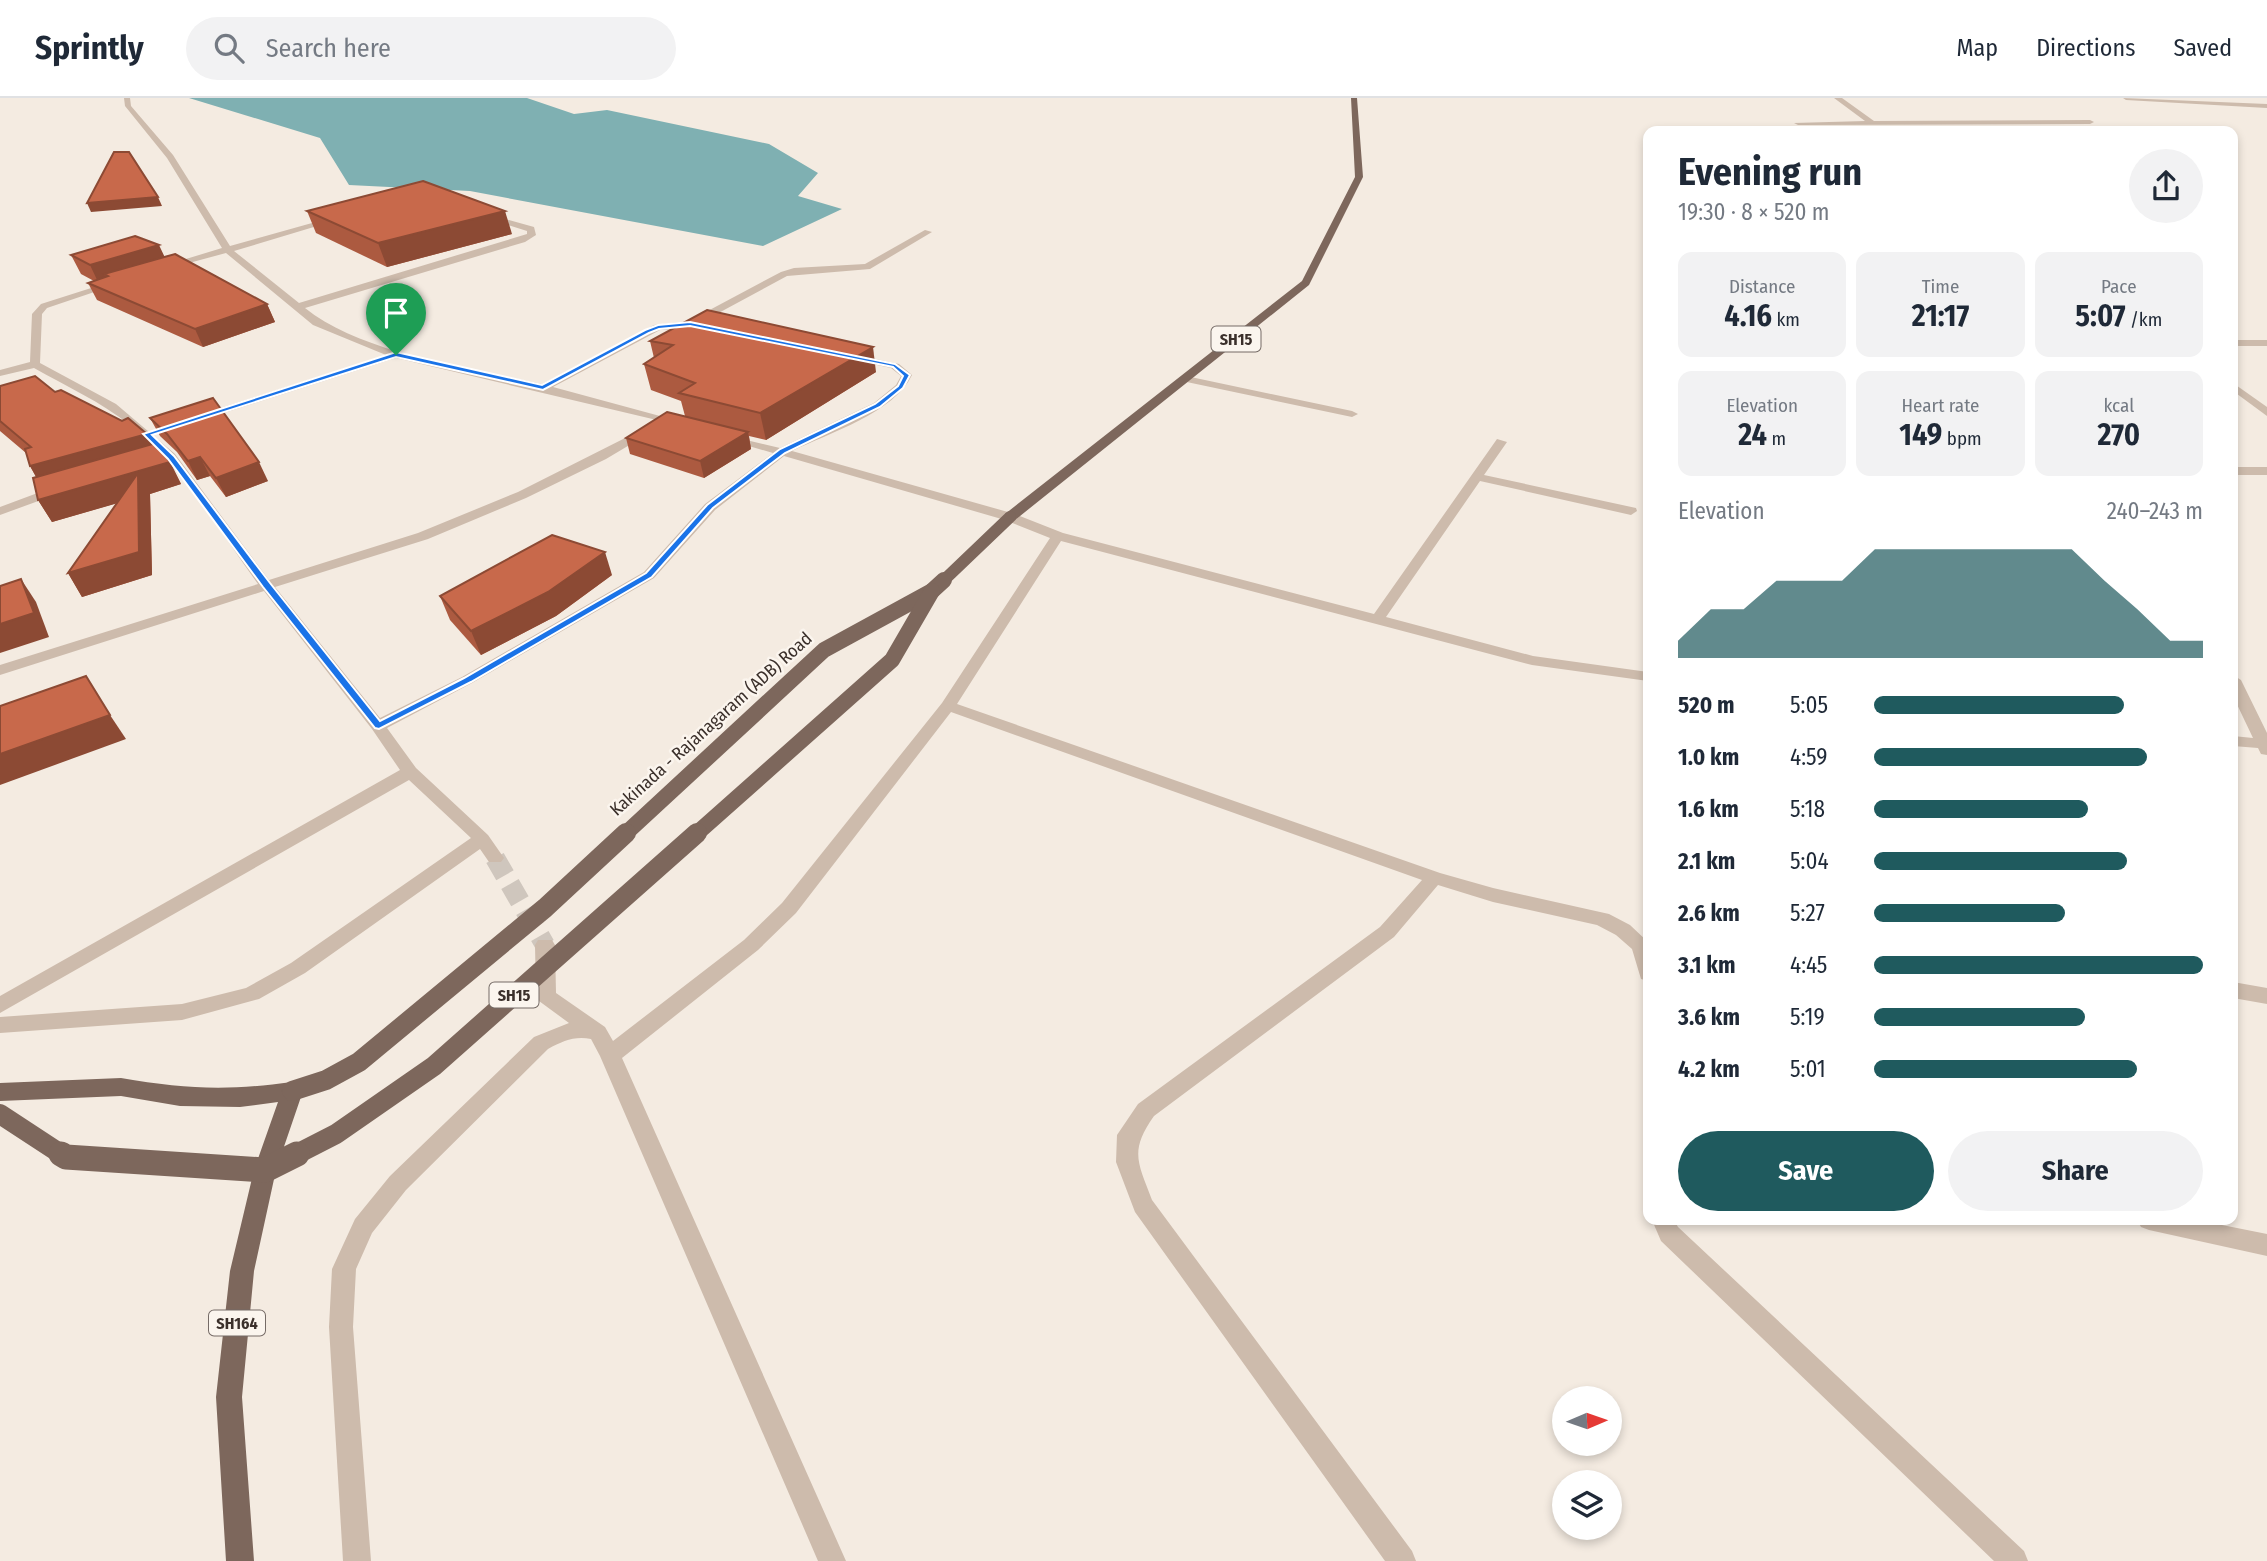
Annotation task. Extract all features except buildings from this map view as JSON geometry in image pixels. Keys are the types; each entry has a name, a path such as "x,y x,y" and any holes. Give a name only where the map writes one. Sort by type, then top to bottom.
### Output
{"main road":[{"name":"Kakinada - Rajanagaram (ADB) Road","path":"0,1093 121,1087 180,1097 240,1098 292,1091 326,1080 359,1062 545,908 824,650 932,591 1010,517 1306,283 1359,177 1354,98"},
{"name":"SH15","path":"265,1170 336,1134 434,1066 892,660 932,591"},
{"name":"SH164","path":"240,1561 229,1397 242,1271 265,1170 292,1091"},
{"path":"0,1114 66,1157 265,1170"}],"street":[{"path":"127,98 128,106 170,157 227,249 317,323 396,355 543,388 691,427"},
{"path":"1837,98 1876,126"},
{"path":"2126,98 2267,106"},
{"path":"2256,98 2267,99"},
{"path":"1798,123 2090,122"},
{"path":"297,307 522,240 531,234 531,229 468,209"},
{"path":"150,272 347,215"},
{"path":"690,324 784,274 867,267 928,232"},
{"path":"35,364 37,314 44,306 124,280"},
{"path":"543,388 658,327 690,324 717,329"},
{"path":"2238,343 2267,343"},
{"path":"186,422 396,355"},
{"path":"379,726 467,680 649,575 710,506 783,451 878,405 901,387 907,375 895,366 841,355"},
{"path":"0,373 35,364 112,406 146,434 379,726 410,772 482,839 495,858"},
{"path":"1186,379 1352,414"},
{"path":"2238,390 2267,413"},
{"path":"0,670 436,531 590,462 665,420"},
{"path":"146,434 160,430"},
{"path":"717,434 1010,517 1058,536 1532,660 1643,676"},
{"path":"1378,619 1501,442"},
{"path":"2238,471 2267,471"},
{"path":"1477,477 1632,511"},
{"path":"0,511 79,483"},
{"path":"604,1044 751,945 789,908 948,706 1058,536"},
{"path":"2238,690 2266,746"},
{"path":"948,706 1434,877 1493,895 1602,919 1623,930 1641,946 1643,954"},
{"path":"2238,742 2266,746"},
{"path":"0,1006 410,772"},
{"path":"0,1025 182,1012 252,994 298,968 482,839"},
{"path":"1402,1561 1143,1205 1127,1162 1128,1135 1146,1110 1387,932 1434,877"},
{"path":"545,945 546,996 604,1044 832,1561"},
{"path":"2238,991 2267,996"},
{"path":"357,1561 341,1327 344,1269 363,1226 398,1184 541,1043 561,1032 583,1028 604,1044"},
{"path":"1664,1225 1669,1234 2014,1561"},
{"path":"2173,1225 2267,1245"}],"water":[{"path":"189,98 527,98 574,114 607,110 769,144 818,173 798,196 842,209 763,246 470,191 349,185 320,138"}],"tunnel":[{"path":"495,858 545,945"}],"route":[{"path":"690,324 895,366 907,375 901,387 878,405 783,451 710,506 649,575 467,680 379,726 266,585 171,457 146,434 396,355 543,388 647,331 658,327 690,324"}]}
